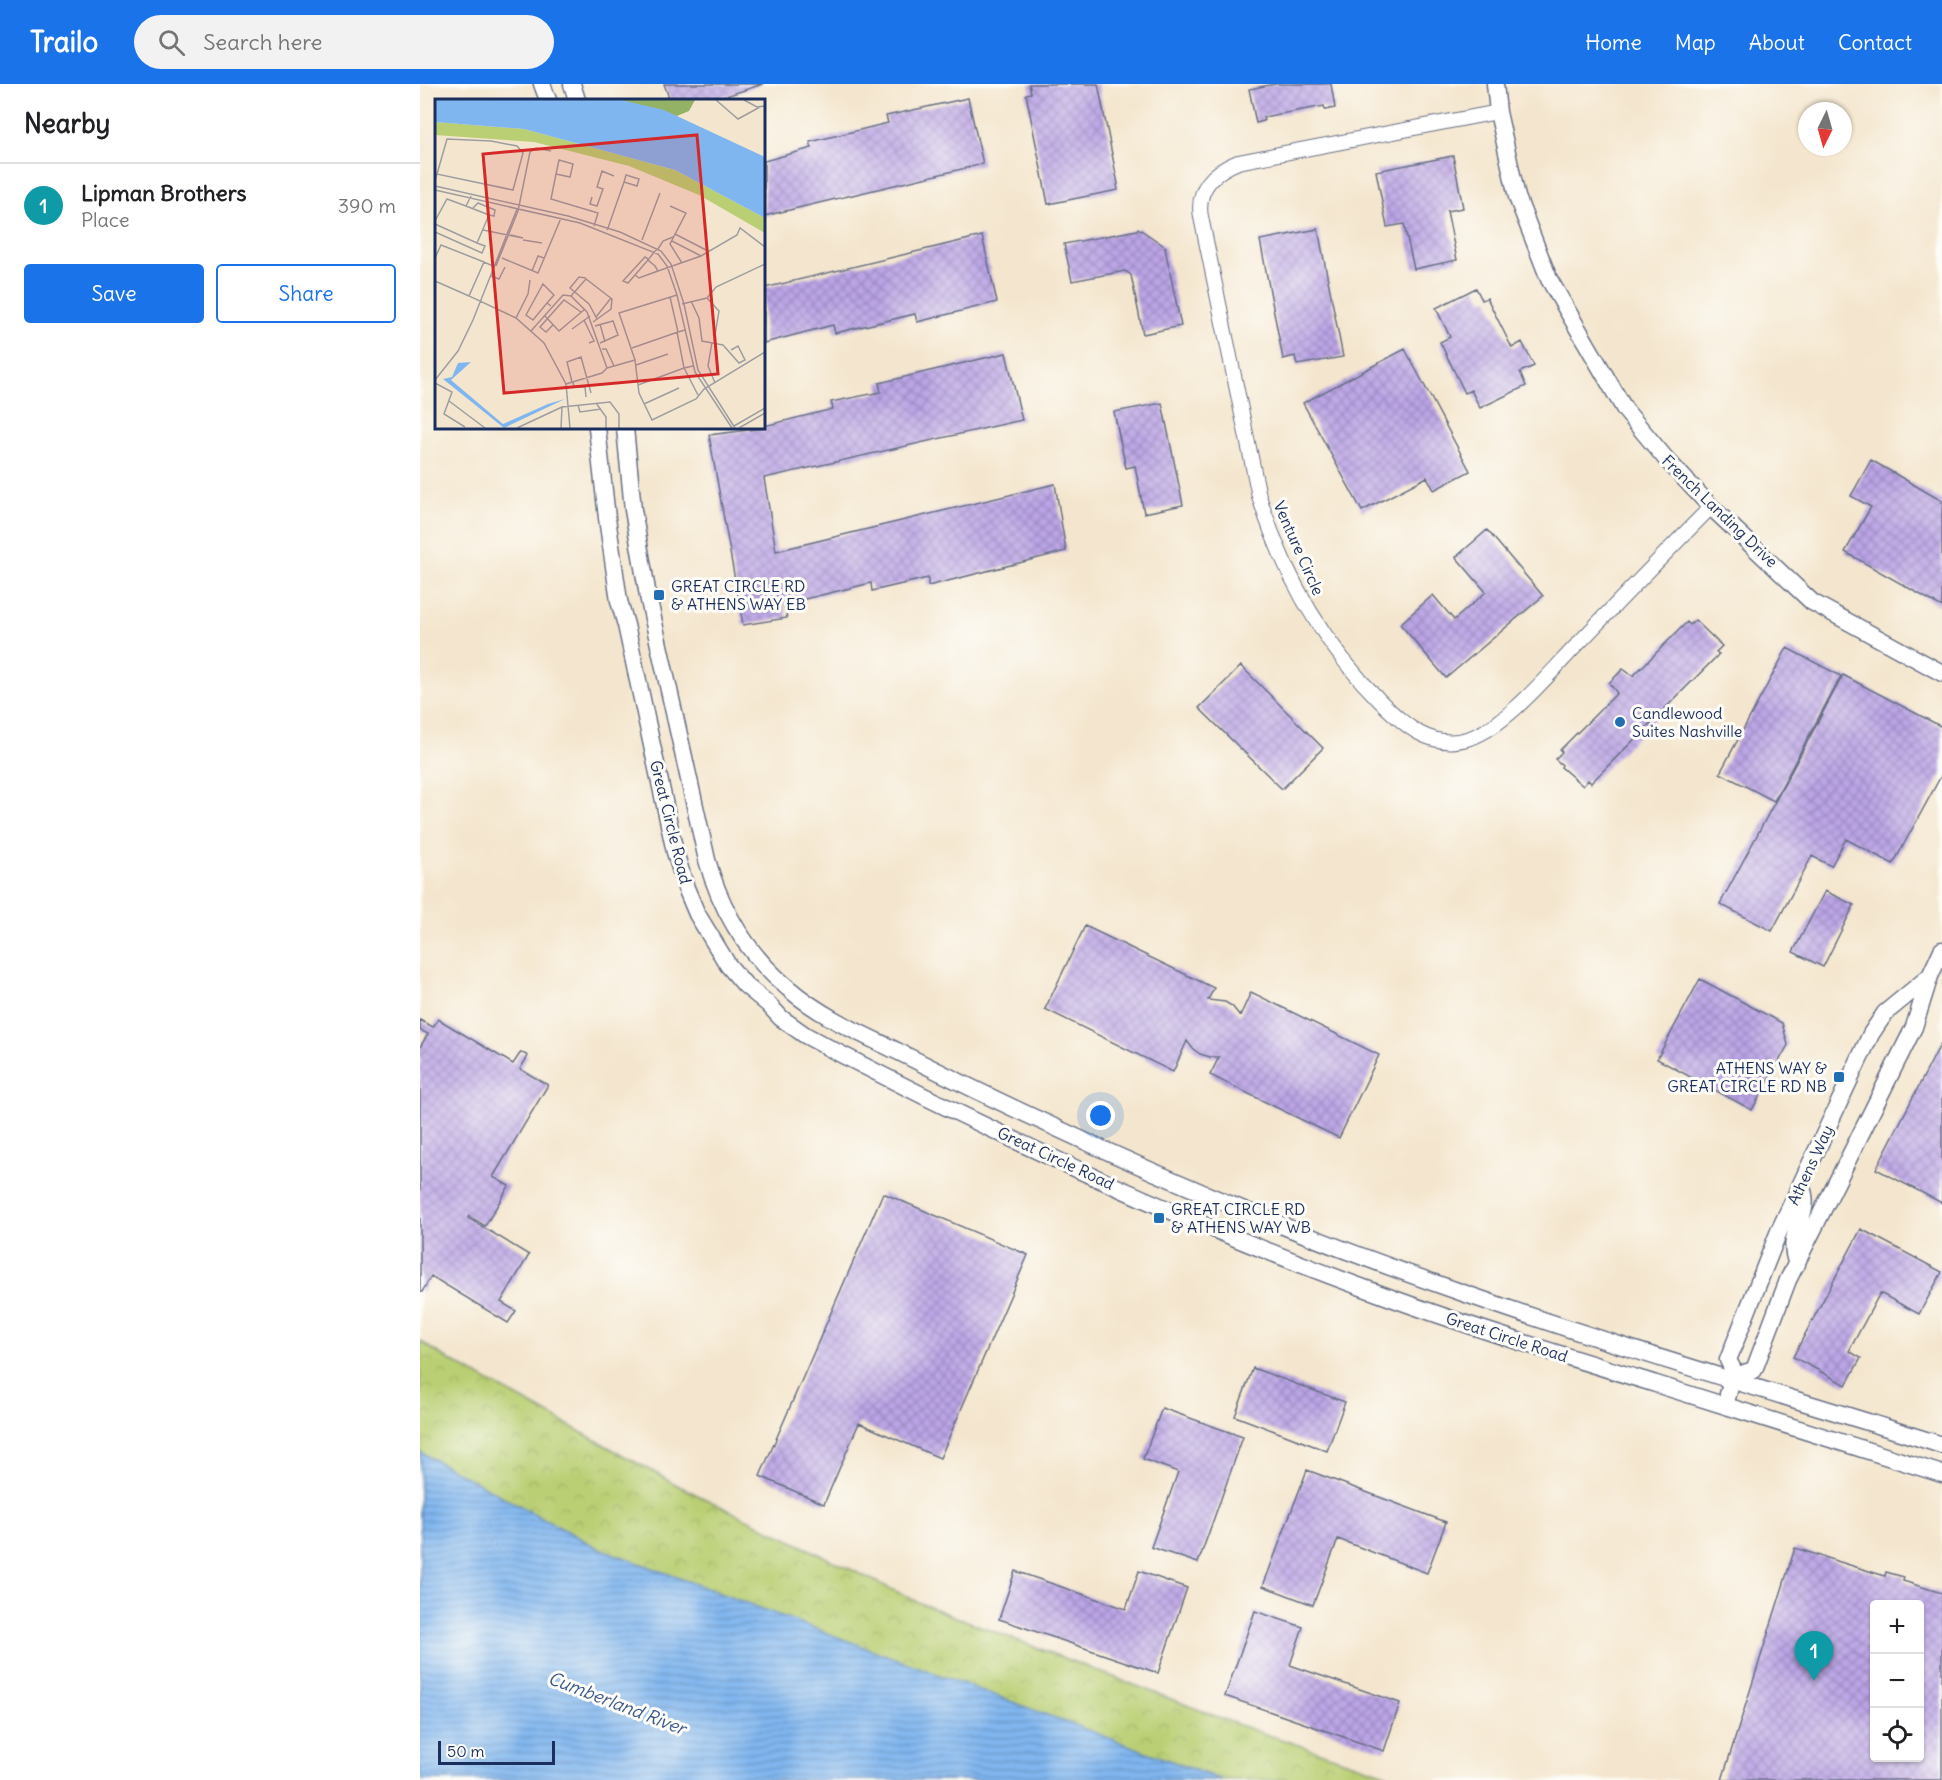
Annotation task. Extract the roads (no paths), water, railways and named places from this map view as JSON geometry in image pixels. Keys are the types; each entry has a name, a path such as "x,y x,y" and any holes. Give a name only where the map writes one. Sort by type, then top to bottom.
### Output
{"street":[{"path":"542,84 548,99"},
{"path":"572,84 577,99"},
{"name":"French Landing Drive","path":"1495,84 1497,112 1517,197 1549,279 1625,410 1710,507 1812,602 1942,673"},
{"name":"Venture Circle","path":"1497,112 1238,162 1217,172 1200,195 1199,207 1258,496 1270,530 1304,602 1341,658 1406,726 1436,740 1446,742 1467,739 1497,723 1538,686 1710,507"},
{"name":"Great Circle Road","path":"597,429 606,518 619,601 679,867 697,914 728,965 745,985 781,1018 805,1035 831,1049 1013,1139 1215,1229 1383,1295 1563,1355 1942,1474"},
{"name":"Great Circle Road","path":"624,429 633,510 648,596 706,860 723,906 748,947 766,968 811,1006 847,1027 1116,1157 1262,1219 1469,1295 1735,1377 1942,1445"},
{"name":"Athens Way","path":"1735,1377 1755,1370 1788,1281 1914,1027 1930,975 1942,950"},
{"name":"Athens Way","path":"1725,1406 1735,1377 1728,1360 1779,1231 1876,1027 1885,1013 1930,975"},
{"path":"1797,1264 1792,1251 1793,1239 1806,1202 1801,1185"}],"water":[{"name":"Cumberland River","path":"420,1452 596,1547 1222,1780 420,1780"}],"place":[{"name":"GREAT CIRCLE RD & ATHENS WAY EB","path":"659,595"},
{"name":"Candlewood Suites Nashville","path":"1620,722"},
{"name":"ATHENS WAY & GREAT CIRCLE RD NB","path":"1839,1077"},
{"name":"GREAT CIRCLE RD & ATHENS WAY WB","path":"1159,1218"},
{"name":"Lipman Brothers","path":"1814,1681"}]}
